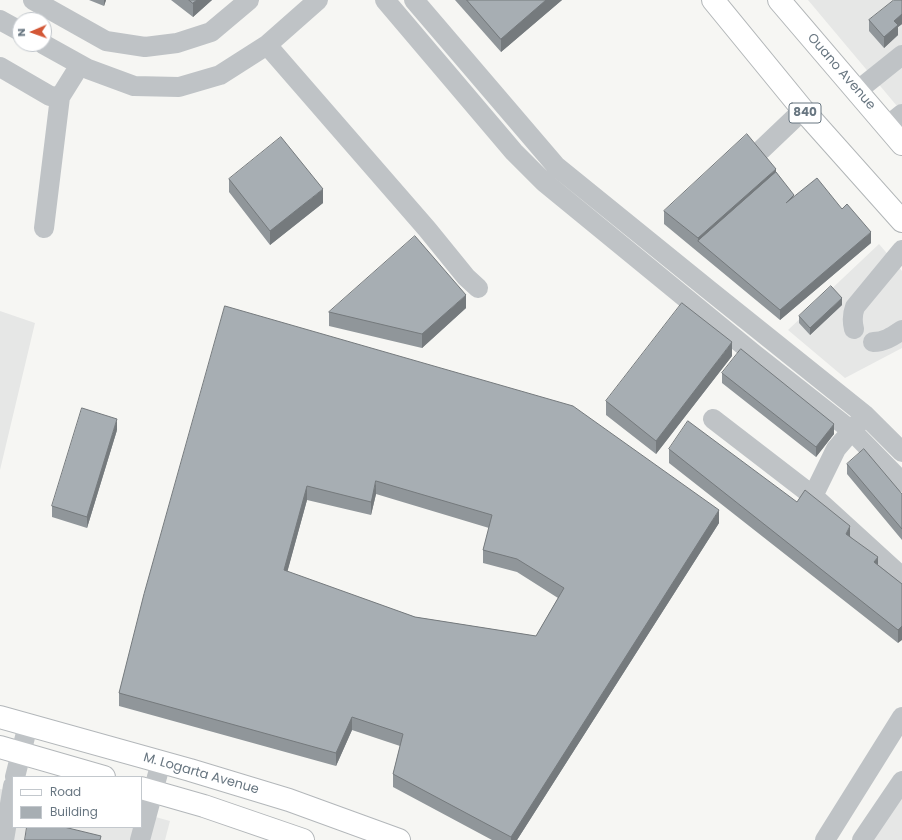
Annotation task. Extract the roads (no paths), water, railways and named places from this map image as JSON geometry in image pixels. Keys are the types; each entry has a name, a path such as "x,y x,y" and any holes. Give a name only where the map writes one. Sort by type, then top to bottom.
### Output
{"main road":[{"name":"840","path":"712,0 803,110 902,221"},
{"name":"Ouano Avenue","path":"779,0 857,91 895,120 902,144"},
{"name":"M. Logarta Avenue","path":"0,717 162,762 289,800 399,840"},
{"path":"0,747 101,776"},
{"path":"147,790 204,806 303,840"}],"street":[{"path":"33,0 106,41 144,47 177,43 211,32 249,0"},
{"path":"52,49 88,69 134,86 179,87 220,75 267,45 318,0"},
{"path":"384,0 514,152 544,182 742,344 852,431 902,482"},
{"path":"414,0 556,166 865,415 902,451"},
{"path":"0,20 12,27"},
{"path":"267,45 422,223 466,277 478,288"},
{"path":"857,91 899,63"},
{"path":"44,228 60,97 80,65"},
{"path":"0,67 50,96 60,97"},
{"path":"761,150 803,110"},
{"path":"544,182 556,166"},
{"path":"854,329 852,314 855,307 902,250"},
{"path":"873,342 887,340 902,330"},
{"path":"814,496 836,448 865,415"},
{"path":"713,419 814,496 902,577"},
{"path":"825,840 902,716"},
{"path":"15,776 28,725"},
{"path":"142,826 147,790 162,762"},
{"path":"846,808 867,833 902,781"},
{"path":"4,840 12,792"},
{"path":"140,840 142,828"}]}
